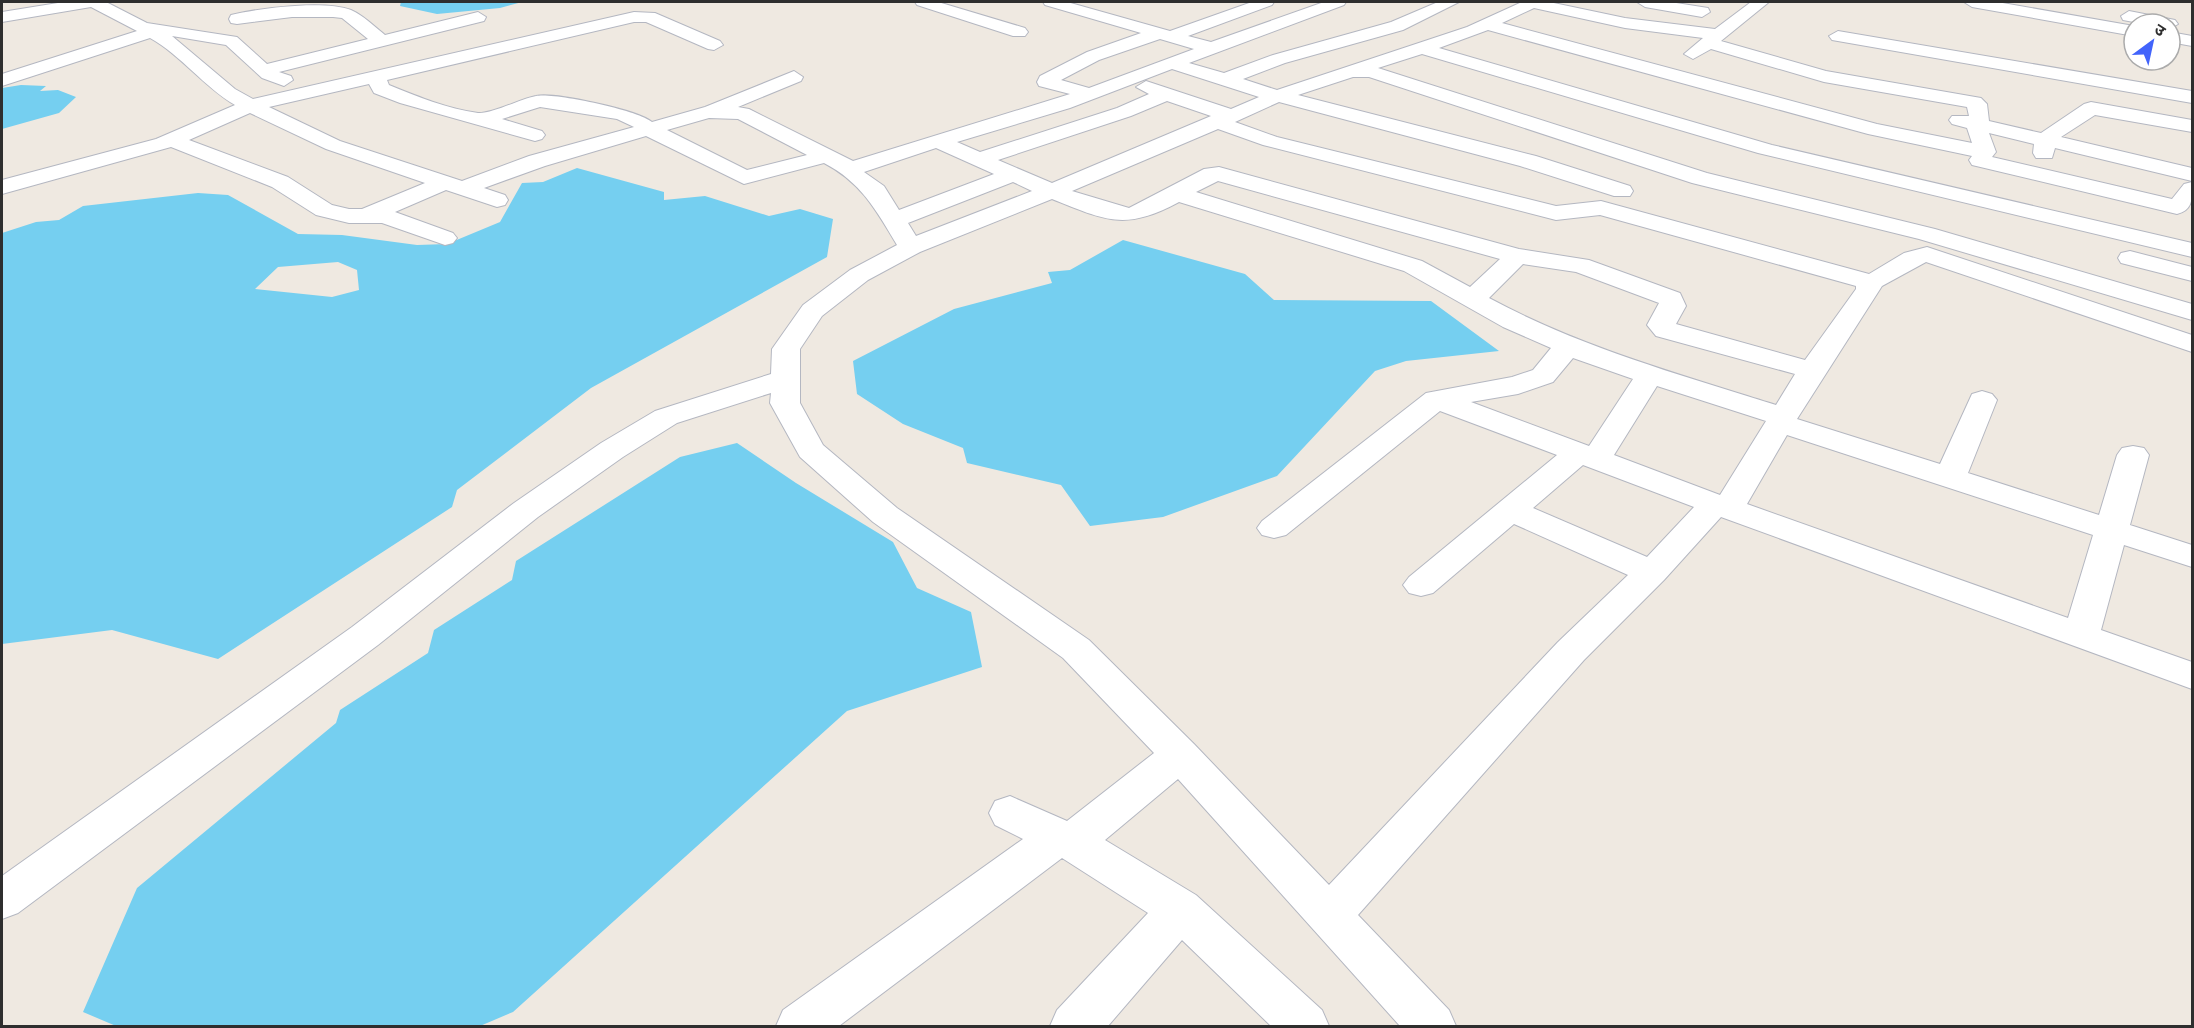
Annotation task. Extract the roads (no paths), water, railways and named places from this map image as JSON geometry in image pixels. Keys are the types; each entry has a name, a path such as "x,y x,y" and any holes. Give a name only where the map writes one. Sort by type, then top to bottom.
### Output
{"street":[{"path":"2,17 90,2"},
{"path":"95,2 170,42 228,93 250,106 333,145 498,200"},
{"path":"1051,2 1211,48"},
{"path":"1087,93 1046,82 1093,56 1266,2"},
{"path":"708,112 723,110 742,113 852,169 1063,104 1087,93 1338,2"},
{"path":"979,159 1279,59 1397,27 1425,12 1452,2"},
{"path":"903,233 1053,190 1132,159 1221,118 1277,96 1421,48 1484,25 1535,2 1625,23 1712,38 1824,76 1974,102 1977,104 1976,111 1980,119 1976,124"},
{"path":"1645,2 1681,4 1741,14"},
{"path":"1402,5 1875,130 1983,156 2044,176 2176,207 2190,179 2045,139 1808,88 1691,57 1741,14 1761,2"},
{"path":"1972,2 2122,23"},
{"path":"938,3 1019,32"},
{"path":"1104,16 1134,5"},
{"path":"237,19 313,11 340,13 354,19 382,41"},
{"path":"2,187 168,139 250,106 634,16 649,17 714,45"},
{"path":"1140,27 1171,16"},
{"path":"228,93 298,79 482,25 382,41 264,70"},
{"path":"2,80 145,28 231,41 239,45 250,60 280,80 298,79"},
{"path":"1838,36 2137,79 2193,97"},
{"path":"1421,48 1643,116 1942,193 2193,250"},
{"path":"1172,63 1277,96 1482,149 1622,191"},
{"path":"1351,71 1371,72 1700,178 1928,234 2193,312"},
{"path":"375,75 381,89 535,135"},
{"path":"368,215 455,185 708,112 794,77"},
{"path":"1124,80 1169,95 1270,141 1556,213 1600,208 1869,282 1882,280 1917,256 1927,254 2193,344"},
{"path":"482,119 539,101 621,114 639,121 648,129 744,177 760,175 826,156"},
{"path":"2045,139 2091,108 2193,126"},
{"path":"1976,124 1983,156"},
{"path":"168,139 280,182 324,210 349,216 385,216 445,238"},
{"path":"2044,176 2045,139"},
{"path":"938,141 1053,190 1127,215 1212,174 1219,174 1517,256 1571,264 1624,279 1674,303 1661,327 1812,370"},
{"path":"1983,156 1927,206 2193,274"},
{"path":"1600,208 1657,165"},
{"path":"852,169 853,174 876,191 903,233"},
{"path":"1014,174 903,233 859,275 812,311 786,349 785,403 811,450 885,515 1076,649 1180,755 1431,1026"},
{"path":"1174,193 1413,266 1472,300 1568,346 1649,376 1950,478 2193,556"},
{"path":"1472,300 1517,256"},
{"path":"1329,916 1571,651 1721,506 1869,289 1869,282"},
{"path":"1274,528 1436,399 1518,385 1543,376 1568,346"},
{"path":"1420,585 1510,510 1587,456 1649,376"},
{"path":"2,900 366,636 526,510 612,450 666,417 785,379"},
{"path":"1436,399 1721,506 2193,676"},
{"path":"1950,478 1982,400"},
{"path":"2081,635 2133,455"},
{"path":"1510,510 1652,572"},
{"path":"801,1026 1065,840 1180,755"},
{"path":"1010,813 1065,840 1180,909 1304,1026"},
{"path":"1075,1026 1095,1007 1180,909"}],"water":[{"path":"401,2 522,2 500,8 437,14 400,6"},
{"path":"21,85 46,86 40,91 58,90 76,97 59,113 2,129 2,88"},
{"path":"577,168 664,192 664,200 705,196 769,216 800,209 833,219 827,257 591,388 457,490 452,507 218,659 112,630 2,644 2,233 36,222 59,220 83,206 198,193 228,195 298,234 342,235 417,245 447,244 500,222 522,183 543,182","holes":["338,262 357,270 359,290 332,297 255,289 278,267"]},
{"path":"1123,240 1245,274 1274,300 1431,301 1499,351 1406,361 1375,371 1277,476 1163,517 1090,526 1061,485 967,463 963,448 903,424 857,394 853,361 954,309 1052,283 1048,272 1070,270"},
{"path":"737,443 796,483 893,542 917,588 971,612 982,667 847,711 513,1012 480,1026 116,1026 83,1012 137,888 336,723 340,710 428,653 434,630 512,580 516,561 680,457"}]}
